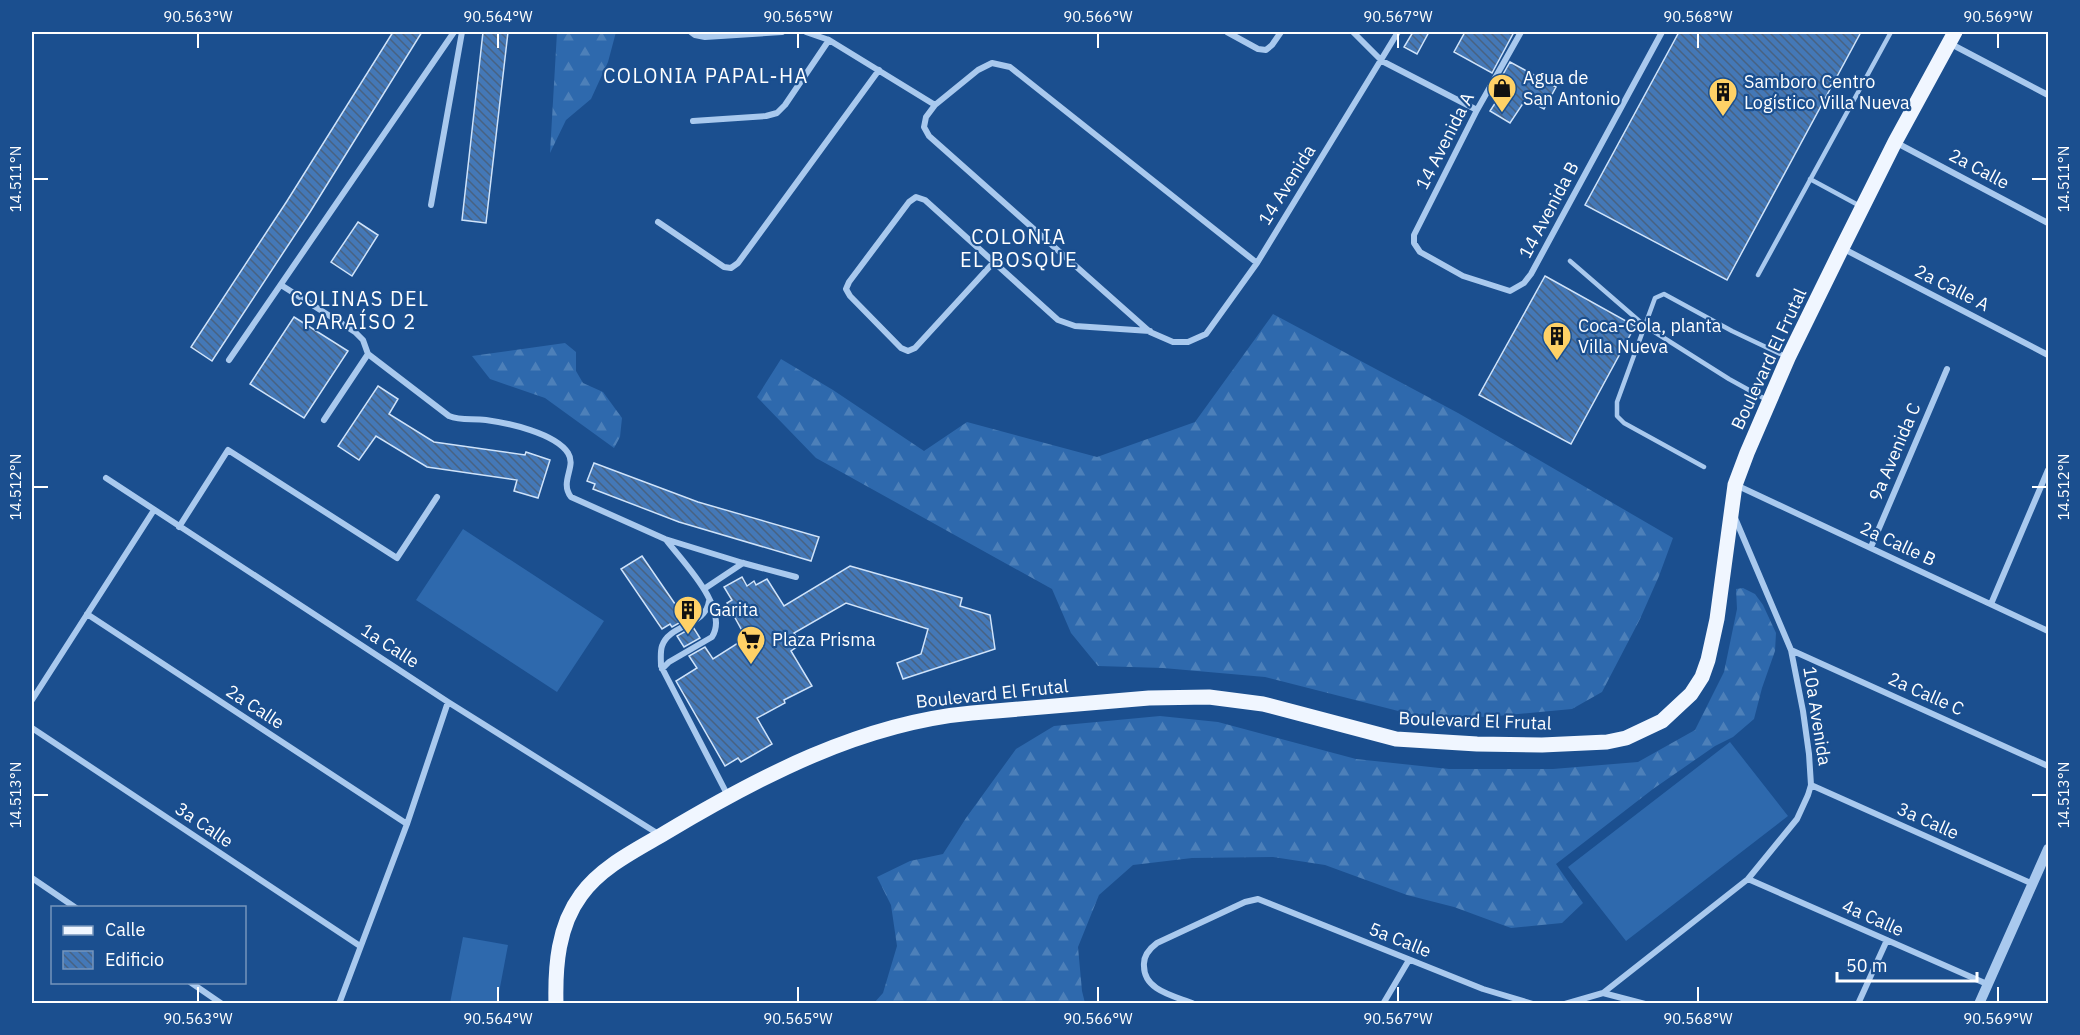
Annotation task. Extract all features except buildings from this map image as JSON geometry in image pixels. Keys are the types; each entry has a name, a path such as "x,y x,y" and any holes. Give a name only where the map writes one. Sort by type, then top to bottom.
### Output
{"main road":[{"name":"Boulevard El Frutal","path":"556,1004 555,982 559,946 574,905 582,893 622,858 780,769 824,751 913,722 944,716 1149,698 1209,697 1248,701 1364,732 1396,739 1429,742 1576,744 1607,742 1645,731 1678,708 1702,677 1717,619 1736,485 1788,358 1895,142 1952,37"}],"street":[{"path":"229,360 454,32"},
{"path":"431,205 462,32"},
{"path":"691,32 694,35 705,37 782,32"},
{"path":"806,32 830,40 935,105"},
{"path":"1227,32 1258,49 1266,50 1281,32"},
{"path":"1353,32 1382,61 1477,110"},
{"name":"14 Avenida","path":"1150,332 1173,342 1188,342 1206,334 1257,262 1398,32"},
{"name":"14 Avenida A","path":"1414,235 1477,110 1521,32"},
{"name":"14 Avenida B","path":"1414,235 1414,243 1420,252 1463,276 1510,291 1524,283 1662,32"},
{"path":"1952,37 2049,95"},
{"path":"693,121 766,116 777,113 830,40"},
{"path":"1150,332 929,136 924,127 926,117 935,105 978,70 992,63 1010,67 1257,262"},
{"path":"658,222 724,267 731,268 738,264 879,70"},
{"name":"2a Calle","path":"1895,142 2049,223"},
{"path":"993,263 915,348 908,351 901,348 850,296 846,289 902,211 916,197 925,200 1058,320 1075,326 1150,332"},
{"name":"2a Calle A","path":"1842,248 2049,355"},
{"path":"281,285 355,332 363,340 368,354 449,416 520,427 556,441 568,453 571,463 566,487 571,497 665,539 796,577"},
{"path":"324,420 368,354"},
{"name":"9a Avenida C","path":"1871,547 1947,369"},
{"path":"179,527 228,450 397,558 437,497"},
{"path":"1991,604 2049,470"},
{"name":"1a Calle","path":"106,478 448,702 661,835"},
{"name":"2a Calle B","path":"1736,485 2049,631"},
{"name":"10a Avenida","path":"1603,993 1748,879 1797,819 1805,805 1811,785 1803,711 1791,650 1731,509"},
{"path":"32,700 154,510"},
{"path":"662,669 669,662 712,637 717,622 704,590 665,539"},
{"path":"704,590 743,563"},
{"path":"709,601 707,608 698,619 665,640 661,652 662,669 728,797"},
{"name":"2a Calle","path":"87,614 407,824"},
{"name":"2a Calle C","path":"1791,650 2049,766"},
{"path":"339,1004 407,824 448,702"},
{"name":"3a Calle","path":"32,728 360,946"},
{"name":"3a Calle","path":"1811,785 2033,884"},
{"path":"1978,1004 2049,849"},
{"path":"32,878 73,906"},
{"name":"4a Calle","path":"1748,879 1987,984"},
{"name":"5a Calle","path":"1194,1004 1157,989 1148,981 1144,969 1148,951 1157,943 1245,902 1258,899 1483,989 1533,1004"},
{"path":"1858,1004 1887,940"},
{"path":"1383,1004 1409,960"},
{"path":"193,984 222,1004"},
{"path":"1565,1004 1603,993 1645,1004"}],"lane":[{"path":"1758,275 1891,32"},
{"path":"1810,178 1863,208"},
{"path":"1570,261 1646,326 1769,402"},
{"path":"1704,467 1624,423 1617,416 1617,402 1655,298 1664,294 1788,358"}],"green space":[{"path":"557,32 616,32 608,62 591,99 566,120 550,153"},
{"path":"1273,314 1458,413 1673,538 1640,619 1602,692 1572,709 1487,717 1410,714 1265,677 1163,668 1098,666 1071,633 1052,589 816,458 757,397 781,359 833,390 924,451 967,422 1097,457 1195,422"},
{"path":"565,343 576,352 576,371 583,383 603,392 622,418 620,437 614,448 545,398 490,379 472,356"},
{"path":"463,529 604,621 557,692 416,600"},
{"path":"1743,588 1755,594 1763,605 1776,633 1775,651 1754,719 1733,737 1715,746 1653,789 1556,864 1583,903 1562,923 1511,928 1454,907 1407,895 1325,865 1273,857 1192,858 1133,865 1099,895 1078,947 1085,1003 874,1003 883,993 897,946 891,905 877,877 910,861 943,854 1016,749 1054,726 1160,716 1218,722 1356,759 1449,769 1553,769 1638,762 1695,730 1724,672 1737,609 1736,589"},
{"path":"1730,742 1788,816 1626,941 1568,867"},
{"path":"463,937 508,945 497,1003 450,1003"}],"place":[{"name":"Agua de San Antonio","path":"1502,114"},
{"name":"Samboro Centro Logístico Villa Nueva","path":"1723,118"},
{"name":"Coca-Cola, planta Villa Nueva","path":"1557,362"},
{"name":"Garita","path":"688,636"},
{"name":"Plaza Prisma","path":"751,666"}],"district":[{"name":"COLONIA PAPAL-HA","path":"706,76"},
{"name":"COLONIA EL BOSQUE","path":"1019,248"},
{"name":"COLINAS DEL PARAÍSO 2","path":"360,310"}]}
